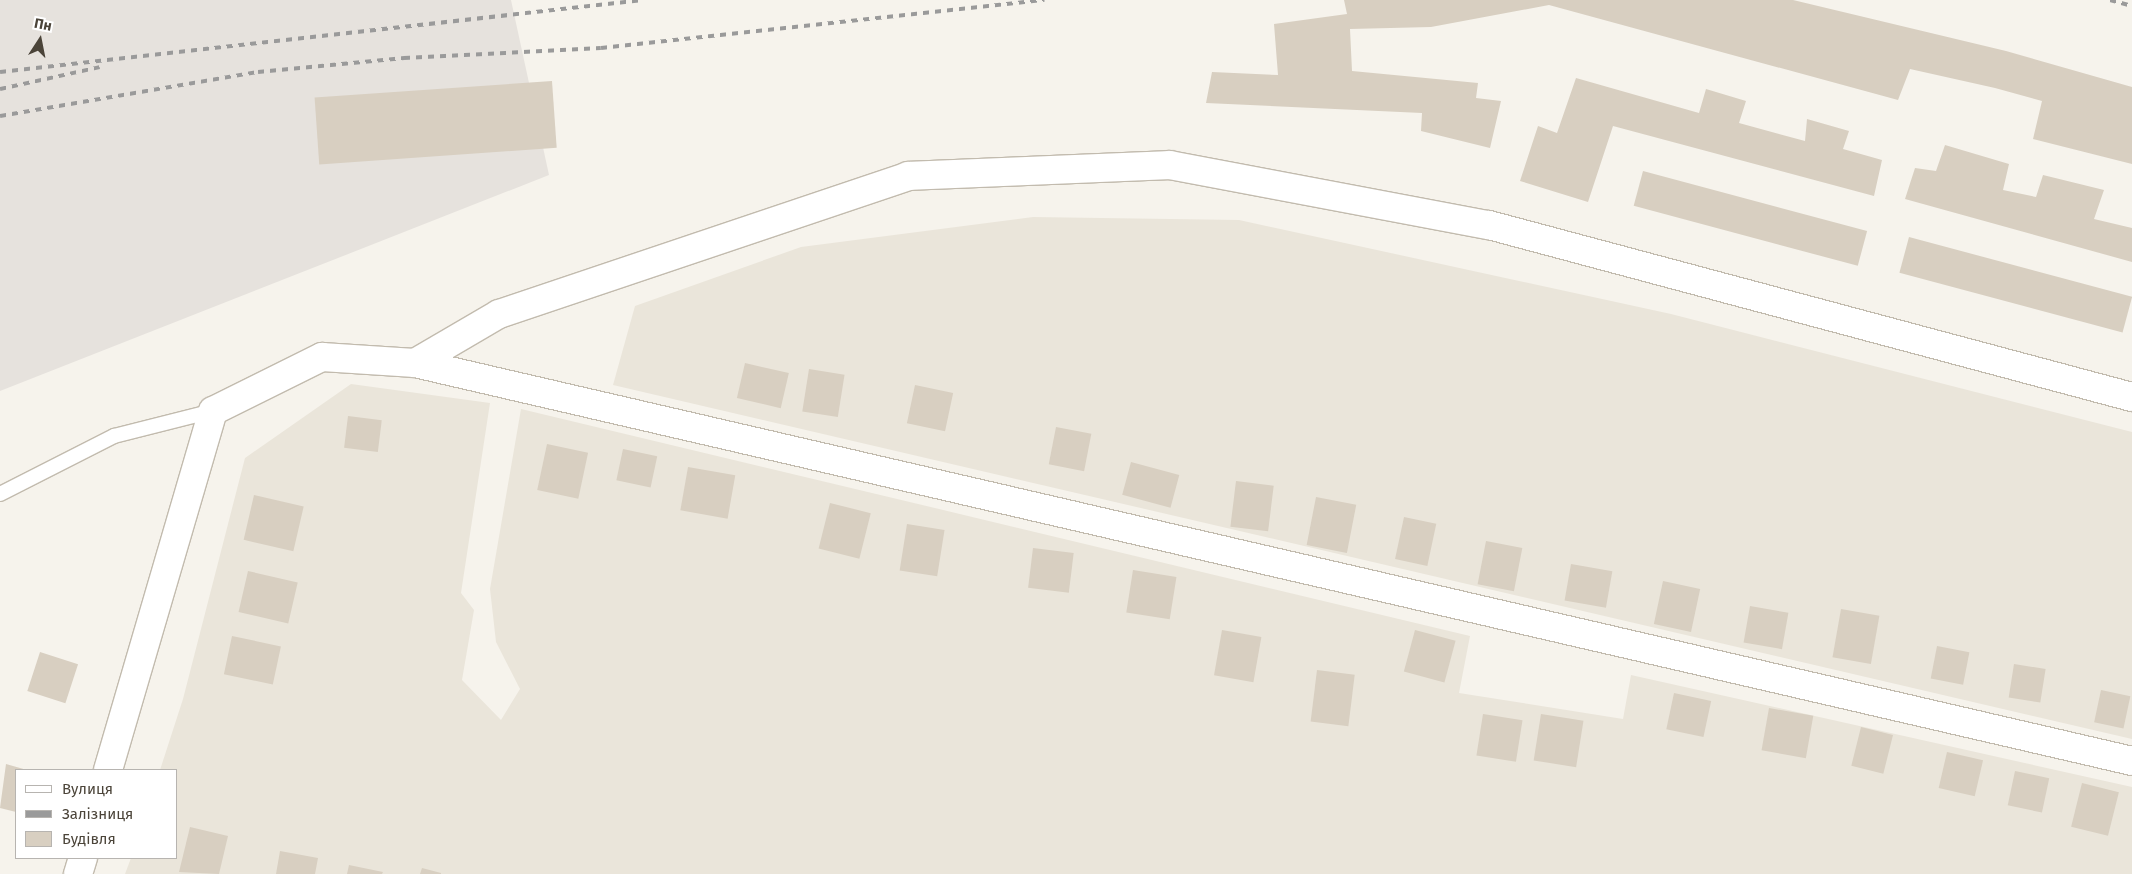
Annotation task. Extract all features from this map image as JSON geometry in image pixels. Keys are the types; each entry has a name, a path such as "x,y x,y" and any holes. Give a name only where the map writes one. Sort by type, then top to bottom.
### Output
{"street":[{"path":"414,363 499,314 908,176 1170,165 1489,225 2132,397"},
{"path":"108,769 213,411 322,357 414,363 2132,761"},
{"path":"78,874 83,859"}],"lane":[{"path":"0,494 114,436 213,411"}],"shaded area":[{"path":"0,0 511,0 549,175 0,391"},
{"path":"1033,217 1239,220 1671,314 2132,432 2132,739 613,385 635,306 801,247"},
{"path":"351,384 490,403 461,593 474,610 462,680 501,720 520,689 496,642 490,589 521,409 1470,636 1459,693 1623,719 1631,675 2132,787 2132,874 125,874 131,859 178,859 178,769 160,769 183,699 245,458"}],"building":[{"path":"1344,0 1793,0 2006,51 2132,87 2132,164 2033,139 2042,101 1995,88 1910,69 1898,100 1549,5 1431,27 1350,29 1352,71 1478,83 1476,98 1501,101 1490,148 1421,131 1422,113 1206,103 1212,72 1278,75 1274,24 1347,14"},
{"path":"1576,78 1699,113 1706,89 1746,101 1739,123 1805,141 1807,119 1849,131 1843,149 1882,160 1874,196 1613,126 1588,202 1520,181 1538,126 1557,133"},
{"path":"552,81 557,148 319,164 315,98"},
{"path":"1945,145 2009,164 2003,190 2036,197 2043,175 2104,190 2094,219 2132,228 2132,262 1905,199 1915,168 1936,171"},
{"path":"1643,171 1867,231 1858,266 1634,206"},
{"path":"1909,237 2132,297 2123,333 1899,273"},
{"path":"745,363 789,373 781,408 737,398"},
{"path":"809,369 845,375 838,417 802,411"},
{"path":"915,385 953,393 945,431 907,423"},
{"path":"348,416 382,420 378,452 344,448"},
{"path":"1056,427 1091,434 1084,471 1049,464"},
{"path":"547,444 588,453 578,499 537,490"},
{"path":"623,449 657,456 651,488 616,480"},
{"path":"1131,462 1179,475 1170,508 1122,495"},
{"path":"688,467 735,475 728,519 680,510"},
{"path":"1236,481 1274,486 1268,531 1230,527"},
{"path":"254,495 304,506 293,551 244,540"},
{"path":"1316,497 1356,505 1347,553 1307,545"},
{"path":"830,503 871,513 859,559 819,549"},
{"path":"1404,517 1436,524 1427,566 1395,559"},
{"path":"907,524 945,530 937,576 900,570"},
{"path":"1486,541 1522,548 1514,591 1478,584"},
{"path":"1033,548 1074,553 1069,593 1028,588"},
{"path":"1571,564 1612,571 1606,608 1565,600"},
{"path":"1133,570 1176,577 1170,619 1126,612"},
{"path":"248,571 298,582 288,623 239,612"},
{"path":"1663,581 1700,589 1691,632 1654,624"},
{"path":"1750,606 1788,613 1782,649 1744,642"},
{"path":"1841,609 1879,616 1871,664 1832,657"},
{"path":"1222,630 1261,637 1253,682 1214,675"},
{"path":"1415,630 1456,641 1444,682 1404,672"},
{"path":"232,636 281,646 273,685 224,674"},
{"path":"1937,646 1969,652 1963,685 1931,678"},
{"path":"40,652 78,664 65,703 27,691"},
{"path":"2014,664 2046,669 2040,703 2009,698"},
{"path":"1317,670 1355,675 1348,726 1311,722"},
{"path":"2101,690 2130,696 2123,729 2094,722"},
{"path":"1674,693 1711,701 1703,737 1666,729"},
{"path":"1769,708 1813,716 1806,758 1762,750"},
{"path":"1483,714 1523,720 1516,762 1476,755"},
{"path":"1541,714 1583,721 1576,767 1534,760"},
{"path":"1861,727 1893,735 1883,774 1851,766"},
{"path":"1947,752 1983,760 1975,796 1939,788"},
{"path":"6,764 24,769 15,769 15,812 0,808"},
{"path":"2015,771 2049,778 2042,813 2008,805"},
{"path":"2082,783 2119,792 2108,836 2071,827"},
{"path":"190,827 228,836 219,874 179,872"},
{"path":"280,851 318,858 315,874 276,874"},
{"path":"349,865 383,872 382,874 347,874"},
{"path":"422,868 441,873 441,874 420,874"}],"railway":[{"path":"0,72 643,0"},
{"path":"0,116 258,72 404,58 601,48 1044,0"},
{"path":"2110,0 2132,6"},
{"path":"0,89 100,67"}]}
